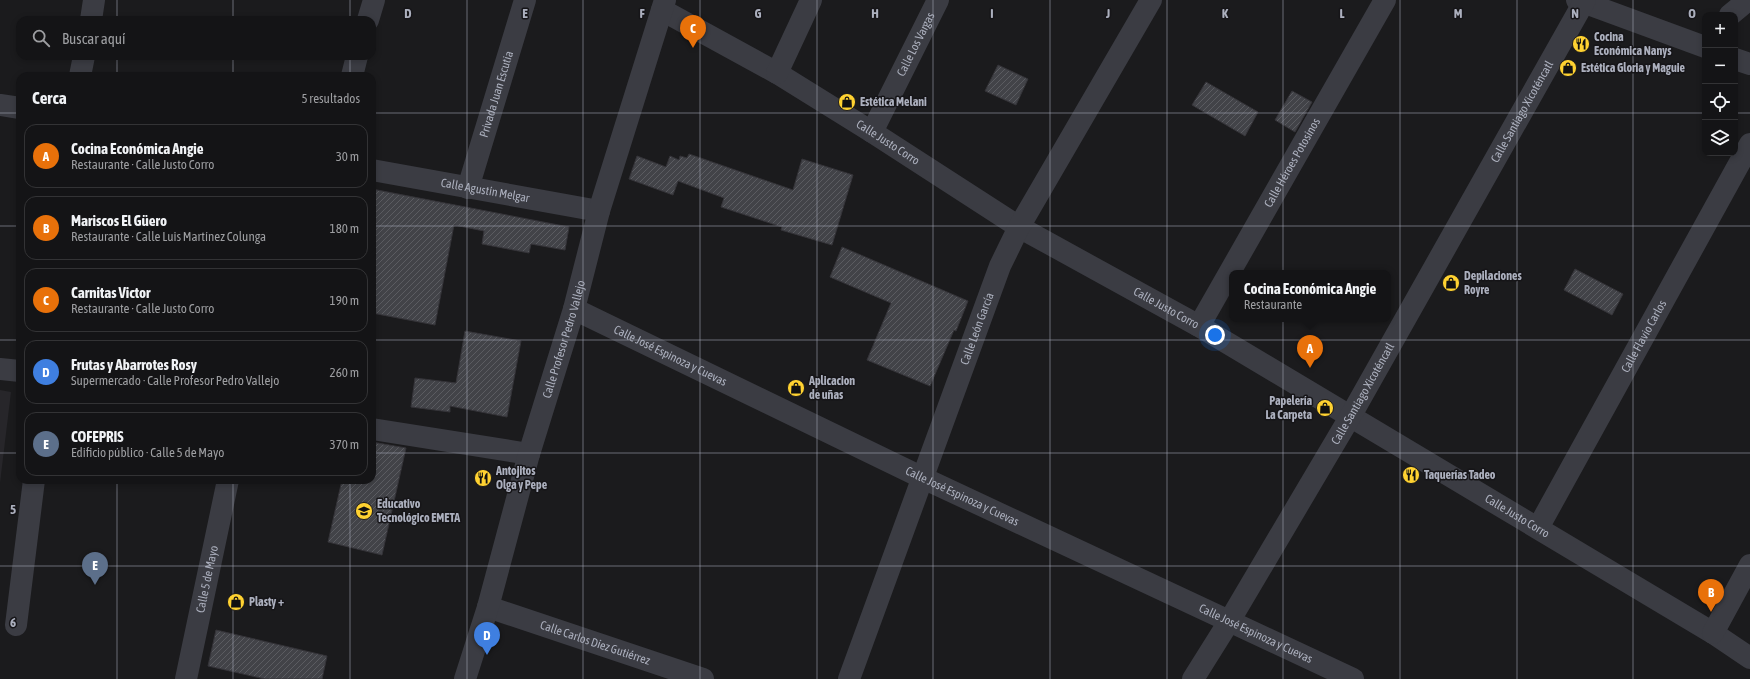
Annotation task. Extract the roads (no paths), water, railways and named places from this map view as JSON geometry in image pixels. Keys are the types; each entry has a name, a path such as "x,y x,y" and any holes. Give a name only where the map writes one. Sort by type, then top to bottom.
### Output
{"street":[{"path":"92,16 94,0"},
{"path":"369,16 374,0"},
{"name":"Privada Juan Escutia","path":"468,188 525,0"},
{"path":"777,73 811,0"},
{"name":"Calle Los Vargas","path":"872,132 938,0"},
{"name":"Calle León García","path":"849,679 1000,266 1019,227 1151,0"},
{"name":"Calle Héroes Potosinos","path":"1231,270 1385,0"},
{"path":"1734,12 1748,0"},
{"path":"1582,1 1702,42"},
{"name":"Calle Santiago Xicoténcatl","path":"1193,679 1230,620 1350,417 1582,1"},
{"name":"Calle Justo Corro","path":"664,5 872,132 1019,227 1199,326 1713,633 1750,658"},
{"name":"Calle Profesor Pedro Vallejo","path":"466,679 488,607 529,454 574,309 599,212 664,5"},
{"path":"1738,59 1750,64"},
{"path":"81,72 83,60"},
{"path":"353,72 356,60"},
{"path":"0,105 16,107"},
{"name":"Calle Flavio Carlos","path":"1538,528 1750,144"},
{"name":"Calle Agustín Melgar","path":"376,171 599,212"},
{"name":"Calle Héroes Potosinos","path":"1199,326 1229,273"},
{"name":"Calle José Espinoza y Cuevas","path":"574,309 923,478 1230,620 1353,679"},
{"path":"376,430 529,454"},
{"path":"16,625 34,484"},
{"name":"Calle 5 de Mayo","path":"186,679 227,484"},
{"path":"1713,633 1750,565"},
{"name":"Calle Carlos Díez Gutiérrez","path":"488,607 703,679"}],"place":[{"name":"Cocina Económica Nanys","path":"1581,44"},
{"name":"Carnitas Victor","path":"693,48"},
{"name":"Estética Gloria y Maguie","path":"1568,68"},
{"name":"Estética Melani","path":"847,102"},
{"name":"Depilaciones Royre","path":"1451,283"},
{"name":"Cocina Económica Angie","path":"1310,368"},
{"name":"Aplicacion de uñas","path":"796,388"},
{"name":"Papelería La Carpeta","path":"1325,408"},
{"name":"Taquerías Tadeo","path":"1411,475"},
{"name":"Antojitos Olga y Pepe","path":"483,478"},
{"name":"Educativo Tecnológico EMETA","path":"364,511"},
{"name":"COFEPRIS","path":"95,585"},
{"name":"Plasty +","path":"236,602"},
{"name":"Mariscos El Güero","path":"1711,612"},
{"name":"Frutas y Abarrotes Rosy","path":"487,655"}]}
